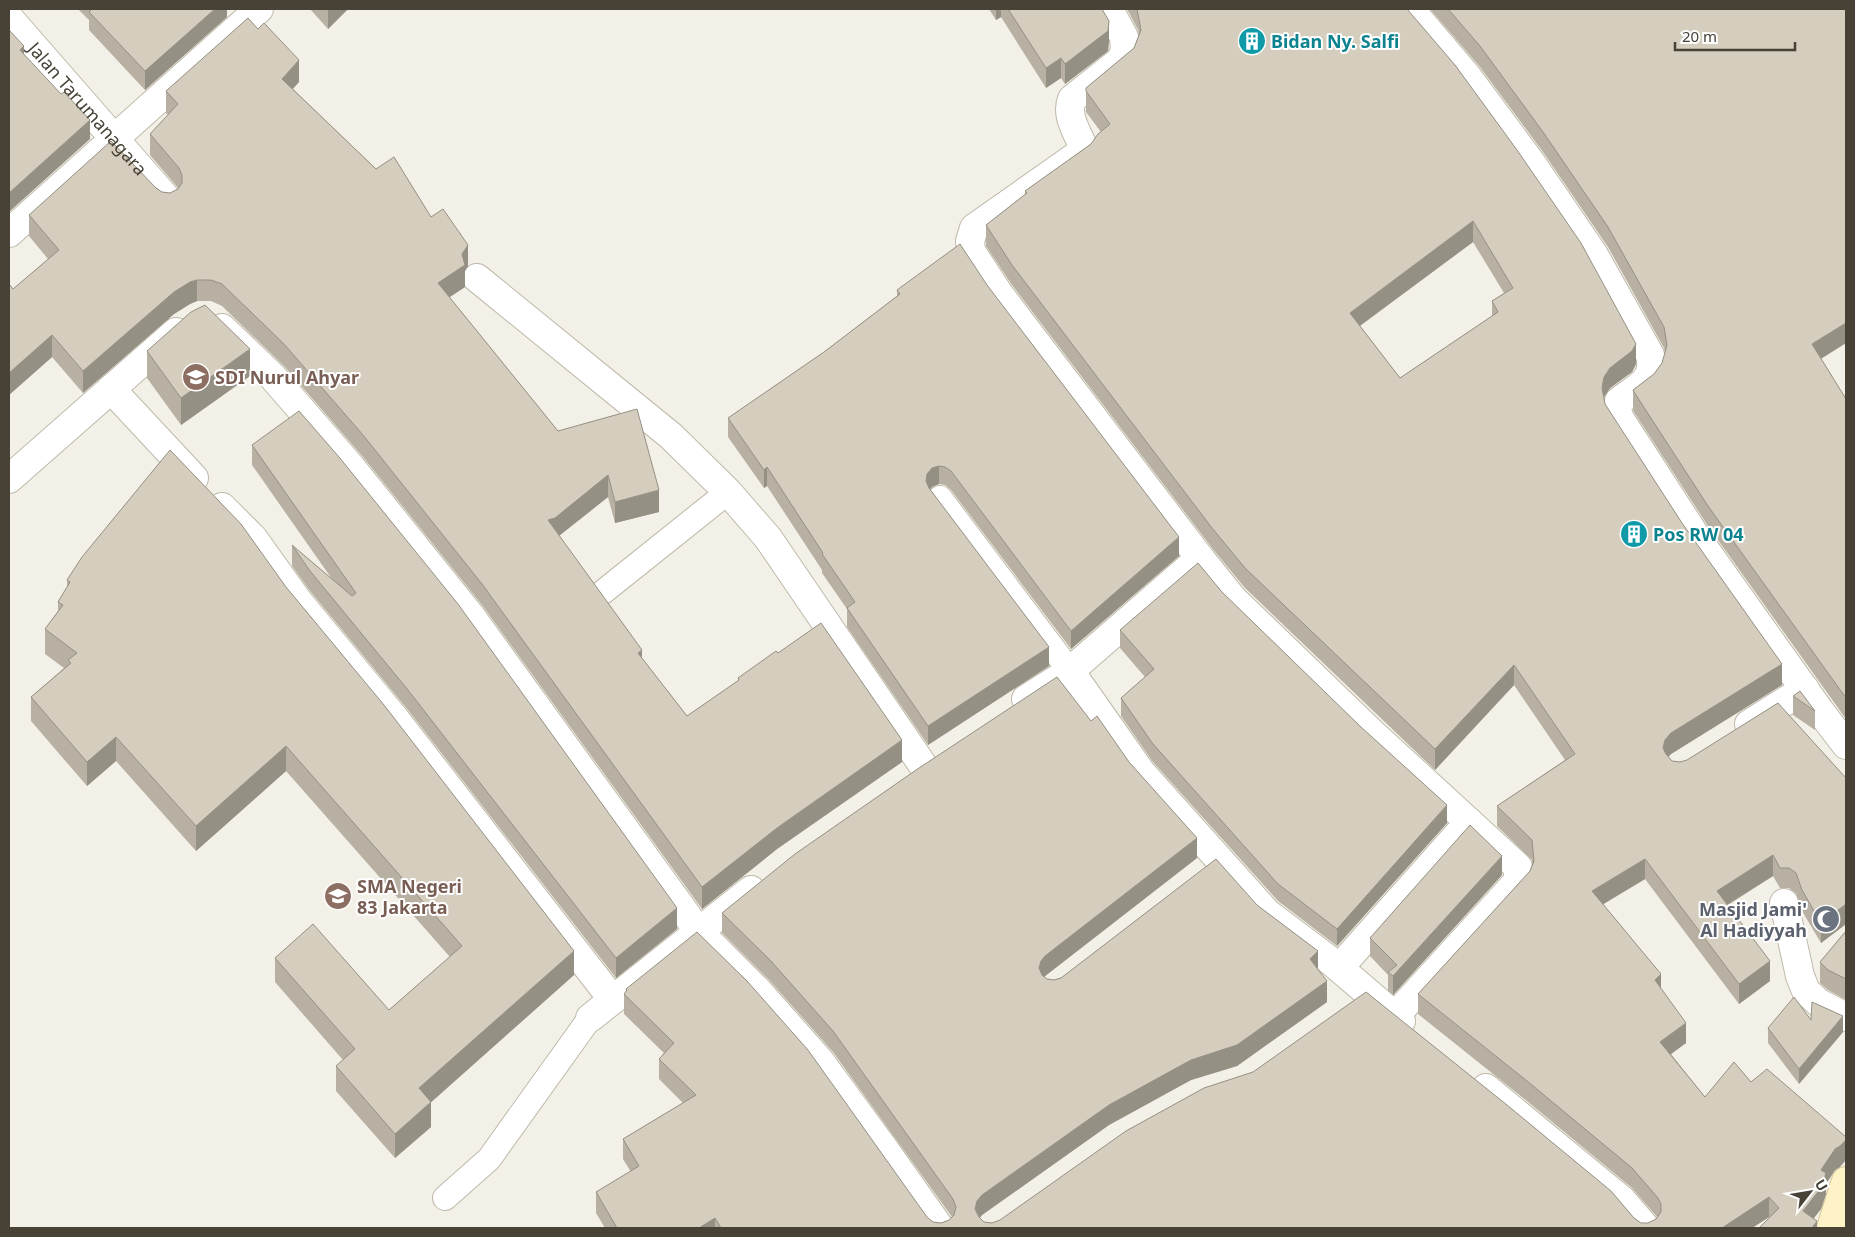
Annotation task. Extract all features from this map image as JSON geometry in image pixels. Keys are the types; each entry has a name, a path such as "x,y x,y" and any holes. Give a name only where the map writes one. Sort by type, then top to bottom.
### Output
{"street":[{"path":"9,234 259,9"},
{"path":"1108,9 1124,37 1125,51 1120,61 1072,99 1069,106 1070,115 1084,149 974,228 970,241 971,251 999,294 1200,558 1240,606 1372,733 1518,867 1518,881 1395,1016"},
{"path":"1410,9 1467,76 1530,161 1594,255 1650,355 1653,366 1644,382 1619,401 1617,411 1620,419 1695,535 1846,745"},
{"name":"Jalan Tarumanagara","path":"9,18 167,199"},
{"path":"476,278 670,436 728,492 768,538 922,767"},
{"path":"9,479 182,327 198,317 211,317 272,376 351,467 470,615 699,932 758,991 820,1061 886,1150 940,1228"},
{"path":"111,389 252,538 298,601 396,720 612,1000"},
{"path":"1005,713 1070,671 1200,558"},
{"path":"1070,671 1141,772 1211,865 1267,913 1339,968 1418,1034"},
{"path":"1724,739 1805,689"},
{"path":"1339,968 1469,822"},
{"path":"590,1018 772,874"},
{"path":"1784,903 1800,976 1806,991 1819,1003 1846,1017"},
{"path":"1344,1009 1366,992"},
{"path":"1464,1071 1622,1200 1646,1228"},
{"path":"1831,1228 1846,1184"}],"lane":[{"path":"603,592 728,492"},
{"path":"940,498 1070,671"},
{"path":"444,1198 489,1159 590,1018"}],"building":[{"path":"92,9 215,9 145,71 89,12"},
{"path":"1008,9 1102,9 1109,21 1108,31 1065,64 1061,58 1046,68"},
{"path":"1137,9 1407,9 1455,65 1581,243 1636,344 1632,351 1610,368 1604,377 1602,388 1605,404 1682,523 1782,664 1671,733 1665,740 1663,748 1672,761 1680,762 1687,760 1778,703 1846,778 1846,904 1821,923 1802,890 1796,873 1789,868 1780,868 1773,855 1717,891 1770,961 1739,984 1645,859 1592,891 1661,974 1655,980 1686,1023 1660,1042 1705,1097 1734,1062 1751,1082 1767,1069 1846,1137 1846,1140 1835,1149 1821,1170 1826,1173 1821,1188 1803,1211 1817,1221 1812,1228 1759,1228 1779,1208 1769,1197 1722,1228 721,1228 715,1218 699,1228 617,1228 596,1192 639,1166 623,1139 696,1095 659,1059 674,1043 624,994 626,989 697,932 747,981 808,1050 927,1217 933,1222 941,1223 949,1220 954,1215 956,1207 953,1199 833,1031 770,960 722,913 795,854 919,768 1057,677 1091,721 1097,716 1129,762 1197,838 1045,956 1039,968 1042,975 1047,979 1061,978 1216,859 1257,905 1318,951 1310,959 1327,981 1237,1045 1191,1060 1109,1105 982,1195 977,1201 975,1209 984,1222 992,1223 1000,1220 1126,1131 1204,1088 1253,1072 1366,992 1611,1191 1634,1218 1641,1223 1648,1223 1656,1219 1661,1212 1661,1204 1658,1198 1632,1168 1418,994 1530,871 1534,861 1532,840 1497,806 1575,754 1514,665 1435,749 1245,568 1212,528 1012,265 986,225 1027,193 1025,191 1091,144 1098,134 1110,124 1086,91 1086,88 1134,48 1141,30","holes":["1473,221 1513,288 1492,301 1498,312 1400,378 1350,313"]},
{"path":"1448,9 1846,9 1846,323 1812,344 1846,399 1846,698 1708,506 1634,392 1633,390 1654,374 1662,363 1667,345 1664,327 1608,227 1543,132 1480,46"},
{"path":"248,18 258,29 264,23 299,60 282,79 376,169 394,157 431,217 443,209 468,245 462,254 465,265 438,283 558,431 637,409 659,490 615,502 608,475 555,518 548,520 642,650 638,653 687,716 739,680 738,678 776,651 778,653 821,623 902,740 777,828 702,887 482,584 363,435 284,344 222,284 211,280 197,280 174,292 83,371 52,335 9,373 9,284 13,289 59,250 29,215 111,141 156,188 162,192 170,193 178,189 182,183 182,175 179,168 150,134 178,104 166,91"},
{"path":"9,30 24,46 20,50 61,94 64,92 90,120 9,193"},
{"path":"960,244 987,285 1179,537 1071,631 951,471 939,466 932,468 927,474 926,481 929,488 1049,647 928,726 847,608 855,602 767,467 764,470 728,418 824,352 900,294 897,290"},
{"path":"205,305 250,349 181,398 147,351 191,312"},
{"path":"299,411 339,457 458,604 677,908 616,958 408,690 310,571 292,545 352,596 356,593 252,445"},
{"path":"170,450 241,524 286,587 384,705 574,951 419,1088 431,1102 395,1134 336,1066 355,1049 275,958 313,924 389,1010 462,946 286,746 196,826 116,737 87,762 31,697 71,663 68,660 77,653 45,629 63,605 58,602 70,582 67,580 82,557"},
{"path":"1198,563 1222,592 1361,727 1447,805 1337,929 1278,884 1153,744 1121,698 1154,669 1120,630"},
{"path":"1800,691 1815,711 1793,696"},
{"path":"1470,825 1502,856 1393,976 1388,972 1397,965 1370,938"},
{"path":"1846,931 1846,979 1828,970 1820,962"},
{"path":"1794,997 1811,1020 1812,1002 1843,1016 1799,1069 1768,1028"}],"place":[{"name":"Bidan Ny. Salfi","path":"1252,41"},
{"name":"SDI Nurul Ahyar","path":"196,377"},
{"name":"Pos RW 04","path":"1634,534"},
{"name":"SMA Negeri 83 Jakarta","path":"338,896"},
{"name":"Masjid Jami' Al Hadiyyah","path":"1826,919"}]}
